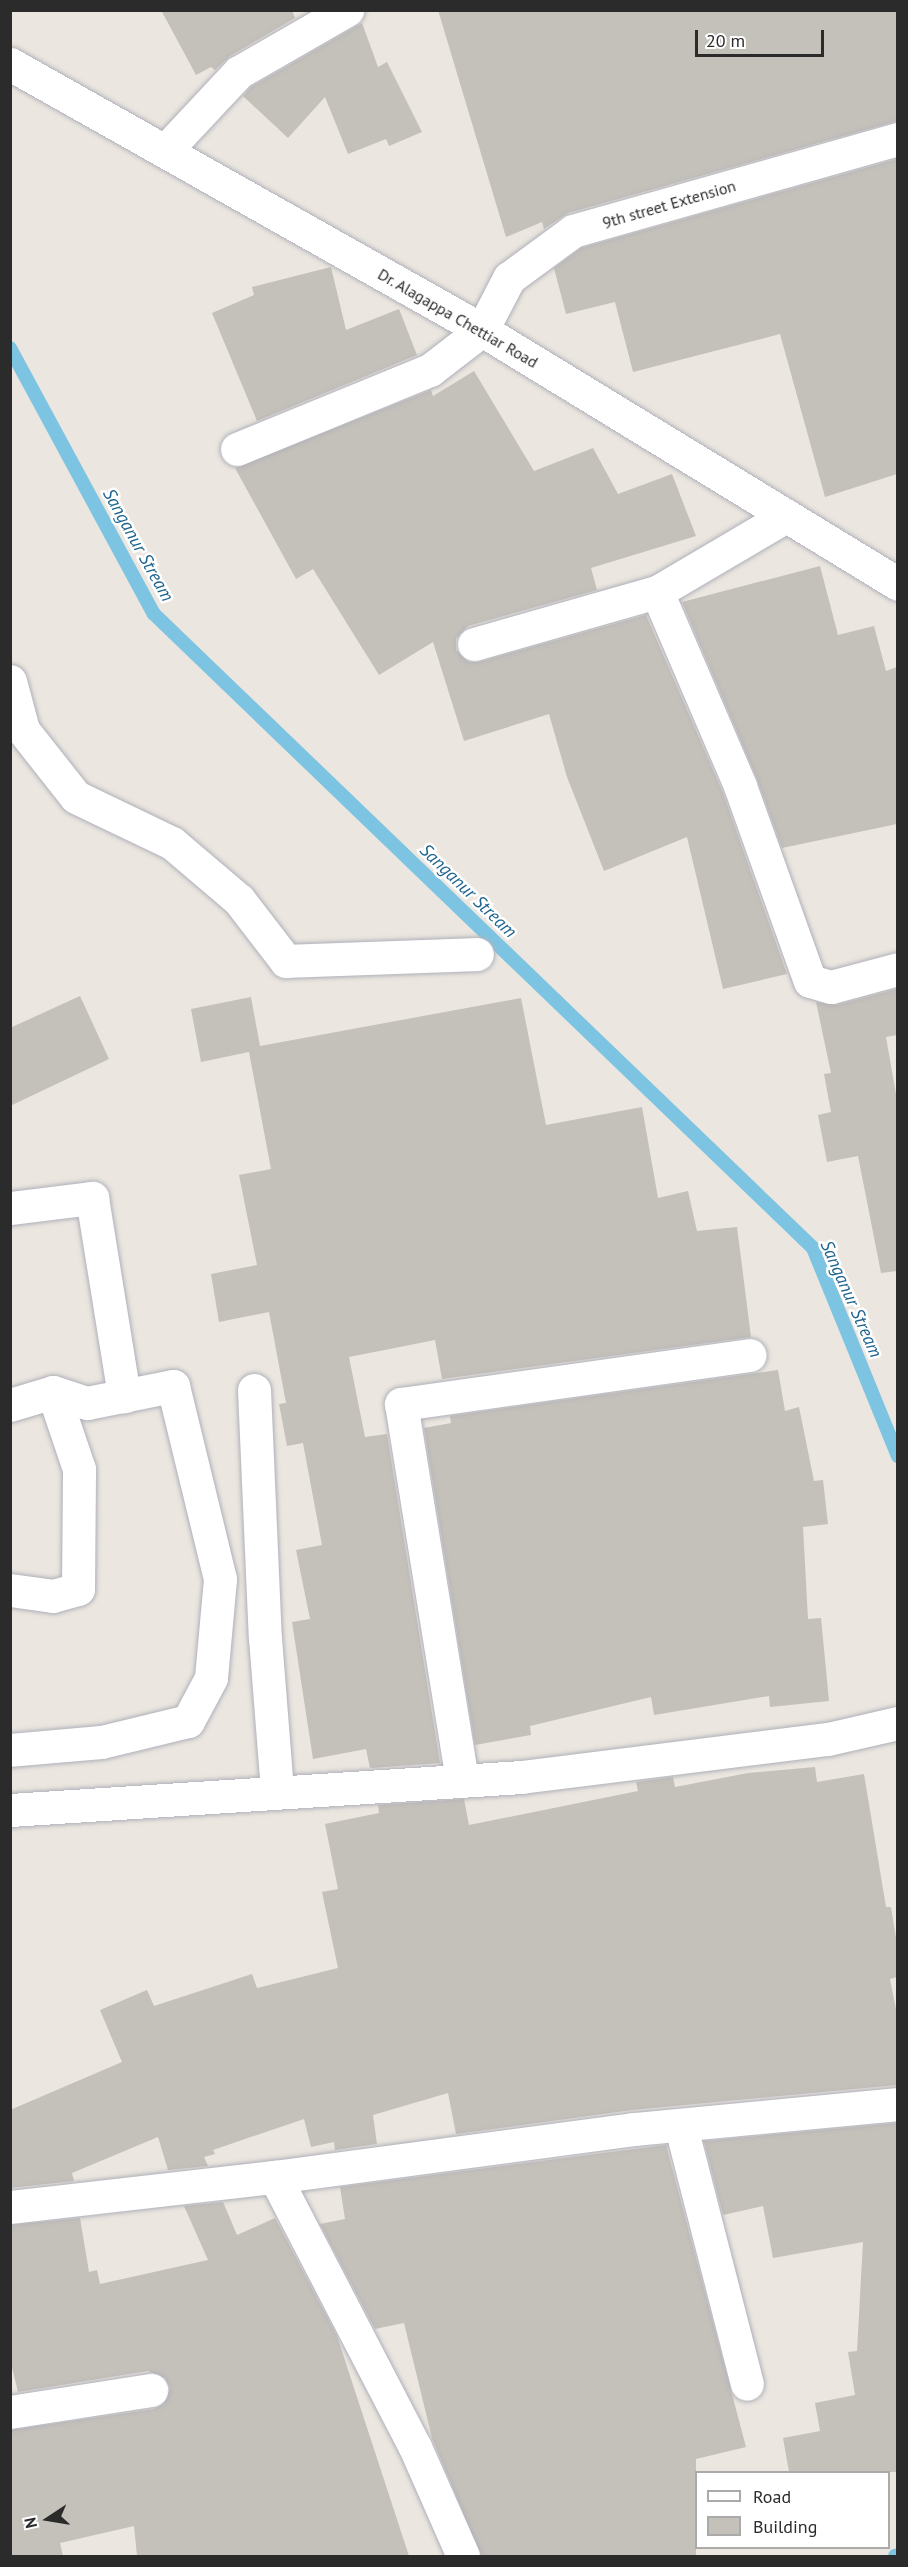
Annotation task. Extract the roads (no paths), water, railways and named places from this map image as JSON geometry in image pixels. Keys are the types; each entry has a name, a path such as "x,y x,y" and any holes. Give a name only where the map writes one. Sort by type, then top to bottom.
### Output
{"street":[{"path":"165,151 239,72 347,10"},
{"name":"Dr. Alagappa Chettiar Road","path":"10,64 482,330 897,584"},
{"name":"9th street Extension","path":"482,330 509,278 573,231 897,139"},
{"path":"237,449 430,370 482,330"},
{"path":"474,644 657,592 786,516"},
{"path":"657,592 740,786 810,981 831,987 897,969"},
{"path":"10,681 16,741 76,797 172,843 239,900 286,961 477,954"},
{"path":"10,1208 92,1198 124,1396"},
{"path":"462,1780 401,1404 750,1355"},
{"path":"10,1405 53,1392 87,1403 173,1386 220,1579 211,1678 188,1721 100,1742 10,1750"},
{"path":"254,1390 265,1638 277,1792"},
{"path":"10,1590 53,1596 78,1589 79,1469 53,1392"},
{"path":"10,1810 521,1777 828,1739 897,1722"},
{"path":"10,2207 275,2177 634,2129 681,2127 897,2104"},
{"path":"681,2127 747,2384"},
{"path":"275,2177 415,2447 463,2556"},
{"path":"10,2412 151,2390"}],"waterway":[{"name":"Sanganur Stream","path":"10,348 154,614 813,1248 898,1456"}]}
